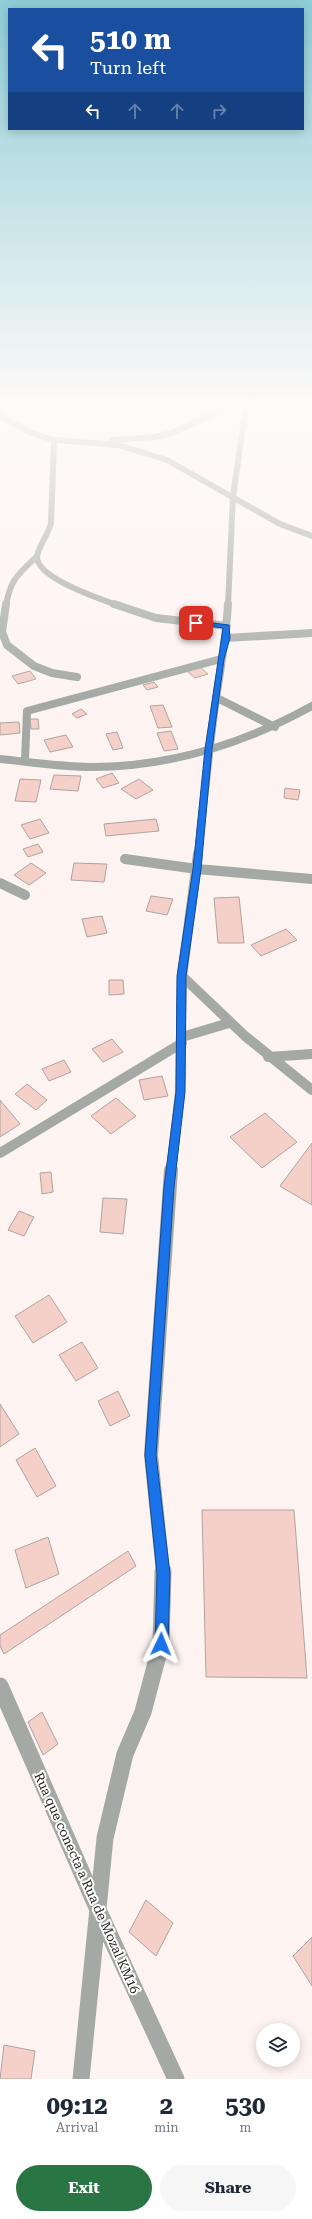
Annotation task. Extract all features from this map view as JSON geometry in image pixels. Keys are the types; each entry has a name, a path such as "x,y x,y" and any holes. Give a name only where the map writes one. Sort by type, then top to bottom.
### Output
{"street":[{"path":"51,504 51,523 49,532 37,556 13,580 9,588 2,622 2,632 7,645 34,666 52,673 77,677"},
{"path":"81,2079 100,1912 105,1838 125,1754 143,1712 161,1644 163,1574 150,1455 169,1187 180,1092 182,976 197,869 209,749 221,659 227,632 233,504"},
{"path":"246,504 280,524 312,536"},
{"path":"301,532 312,531"},
{"path":"37,556 38,562 47,572 60,582 105,602 156,618 227,632 312,633"},
{"path":"25,760 27,711 221,659"},
{"path":"217,698 275,727"},
{"path":"0,759 92,767 178,758 275,727 312,706"},
{"path":"125,859 197,869 312,879"},
{"path":"0,883 25,896"},
{"path":"182,976 229,1023 268,1057 312,1090"},
{"path":"0,1153 56,1121 182,1040 229,1023"},
{"path":"268,1057 312,1054"},
{"name":"Rua que conecta a Rua de Mozal KM16","path":"0,1686 176,2079"}],"building":[{"path":"199,666 208,674 195,678 187,671"},
{"path":"30,671 36,679 18,684 12,676"},
{"path":"154,682 158,687 147,690 143,685"},
{"path":"163,705 172,727 158,728 150,706"},
{"path":"81,709 87,714 77,718 72,714"},
{"path":"30,719 38,719 39,729 31,729"},
{"path":"19,722 20,733 0,735 0,723"},
{"path":"171,731 178,749 164,751 157,733"},
{"path":"117,732 123,748 113,750 106,734"},
{"path":"66,735 73,747 50,752 44,740"},
{"path":"112,773 119,783 103,788 96,779"},
{"path":"54,775 81,776 78,791 50,789"},
{"path":"20,779 41,780 36,802 15,801"},
{"path":"139,779 153,790 136,799 121,789"},
{"path":"285,788 300,790 298,800 284,798"},
{"path":"40,819 49,833 30,839 21,825"},
{"path":"156,819 159,831 106,836 104,824"},
{"path":"38,844 43,852 28,857 23,849"},
{"path":"31,863 46,873 29,885 14,875"},
{"path":"74,863 107,864 104,882 71,880"},
{"path":"151,896 173,899 167,915 146,911"},
{"path":"239,897 244,943 218,943 214,898"},
{"path":"102,916 107,933 87,937 82,919"},
{"path":"286,929 297,940 261,956 251,945"},
{"path":"109,980 123,980 124,994 109,995"},
{"path":"112,1039 123,1052 103,1062 92,1049"},
{"path":"64,1060 71,1072 49,1081 42,1069"},
{"path":"162,1076 168,1096 144,1100 139,1080"},
{"path":"27,1084 47,1100 36,1110 15,1094"},
{"path":"116,1098 136,1116 111,1134 91,1116"},
{"path":"0,1100 20,1124 0,1137"},
{"path":"265,1113 297,1142 262,1168 230,1137"},
{"path":"312,1143 312,1205 280,1186"},
{"path":"51,1172 53,1192 42,1194 40,1173"},
{"path":"103,1198 127,1199 123,1234 100,1232"},
{"path":"19,1211 34,1217 24,1236 8,1230"},
{"path":"49,1295 67,1322 33,1343 15,1316"},
{"path":"82,1342 98,1368 76,1381 59,1355"},
{"path":"118,1391 130,1416 110,1426 98,1401"},
{"path":"0,1404 19,1434 0,1447"},
{"path":"35,1448 56,1486 37,1497 16,1460"},
{"path":"202,1510 294,1510 307,1678 206,1677"},
{"path":"48,1537 59,1574 26,1588 15,1550"},
{"path":"128,1551 136,1566 4,1654 0,1646 0,1635"},
{"path":"42,1712 58,1744 43,1755 28,1722"},
{"path":"146,1900 173,1923 156,1956 129,1932"},
{"path":"312,1937 312,1986 293,1956"},
{"path":"4,2045 35,2051 31,2079 0,2079"}],"route":[{"path":"161,1644 163,1574 150,1455 169,1187 180,1092 182,976 197,869 209,749 227,626 196,623"}]}
